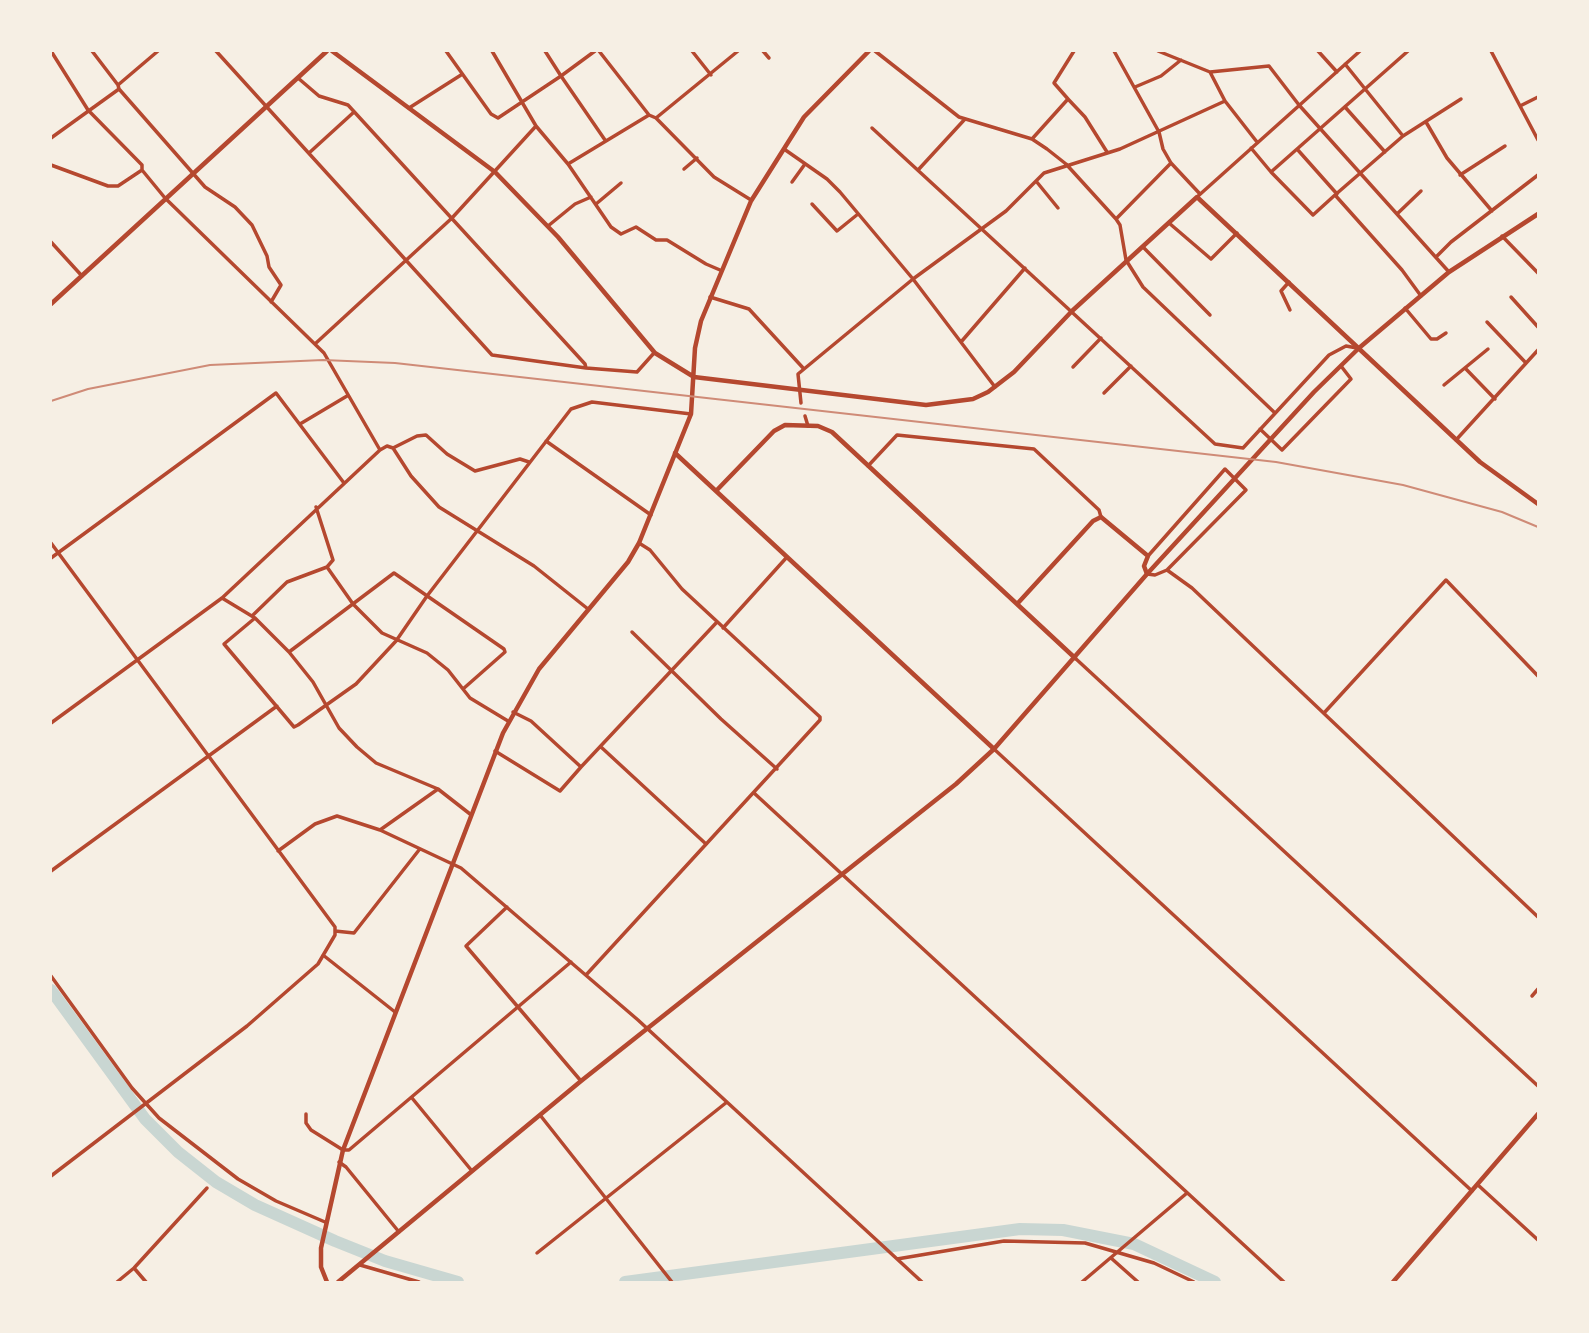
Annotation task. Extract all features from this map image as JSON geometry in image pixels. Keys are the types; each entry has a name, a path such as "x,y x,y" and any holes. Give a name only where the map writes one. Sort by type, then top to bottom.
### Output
{"main road":[{"path":"51,304 329,51 495,172 548,226 655,353 694,377 926,405 973,399 995,387 1072,311 1198,195 1456,440 1507,484 1538,504"},
{"path":"327,1282 320,1261 339,1162 454,865 470,814 508,721 540,669 639,543 691,414 698,331 720,270 751,201 804,117 869,51"},
{"path":"338,1282 540,1115 956,784 994,749 1147,574 1359,348 1449,272 1538,214"},
{"path":"716,491 774,430 785,425 808,426 832,432 1075,658"},
{"path":"675,453 994,749"},
{"path":"1018,603 1093,521 1101,517 1148,556 1144,566 1147,574"},
{"path":"1394,1282 1538,1114"}],"street":[{"path":"51,51 88,110 142,165 142,170 165,198 316,343 380,450"},
{"path":"92,51 118,87 205,187 235,207 252,225 267,256 269,267 281,285 271,302"},
{"path":"51,138 118,87 158,51"},
{"path":"216,51 492,355 586,369 637,372 655,353"},
{"path":"446,51 491,114 498,118 597,51 649,115 656,118 714,177 751,201"},
{"path":"492,51 536,126 621,234 636,227 656,240 667,240 705,264 720,270"},
{"path":"545,51 605,140"},
{"path":"692,51 711,75"},
{"path":"656,118 738,51"},
{"path":"763,51 769,58"},
{"path":"875,51 965,119 1032,139 1066,164 1120,225 1126,260 1143,287 1275,413"},
{"path":"1074,51 1055,83 1085,117 1107,152"},
{"path":"1114,51 1159,132 1163,149 1171,163 1198,195 1360,51"},
{"path":"1158,51 1210,72 1269,65 1299,105 1449,272"},
{"path":"1318,51 1337,72"},
{"path":"1271,172 1408,51"},
{"path":"1491,51 1538,140"},
{"path":"1135,87 1161,76 1181,60"},
{"path":"1345,64 1403,136"},
{"path":"1210,72 1225,101 1257,142"},
{"path":"409,108 461,75"},
{"path":"298,77 319,96 341,101 354,111 585,364 586,369"},
{"path":"1520,106 1538,97"},
{"path":"1032,139 1068,99"},
{"path":"1251,148 1312,215 1403,136 1461,99"},
{"path":"801,403 798,374 913,279 1006,211 1044,173 1159,132 1225,101"},
{"path":"1345,107 1385,152"},
{"path":"309,153 354,111"},
{"path":"568,164 649,115"},
{"path":"919,169 965,119"},
{"path":"1426,122 1460,175 1492,211"},
{"path":"316,343 452,218 536,126"},
{"path":"872,128 1215,444 1243,448 1337,349 1346,346 1359,348"},
{"path":"1460,175 1505,146"},
{"path":"782,148 827,179 913,279 995,387"},
{"path":"1297,149 1402,270 1420,296"},
{"path":"684,169 697,158"},
{"path":"1116,219 1171,163"},
{"path":"792,181 805,164"},
{"path":"51,165 108,186 118,186 142,170"},
{"path":"1436,257 1451,242 1538,175"},
{"path":"1036,181 1058,208"},
{"path":"596,204 621,183"},
{"path":"1397,214 1421,191"},
{"path":"548,226 575,204 591,197"},
{"path":"812,204 837,231 858,214"},
{"path":"1168,222 1210,259 1237,233"},
{"path":"1502,236 1538,273"},
{"path":"51,242 82,276"},
{"path":"1142,246 1210,315"},
{"path":"961,342 1025,268"},
{"path":"1289,282 1281,291 1290,310"},
{"path":"710,297 749,309 804,369"},
{"path":"1511,297 1538,327"},
{"path":"1405,308 1431,339 1437,340 1446,333"},
{"path":"1487,322 1526,363"},
{"path":"1073,367 1101,338"},
{"path":"1444,385 1488,349"},
{"path":"1456,440 1538,350"},
{"path":"1104,393 1131,366"},
{"path":"1261,430 1282,450 1351,379 1341,366"},
{"path":"1465,368 1495,399"},
{"path":"51,558 276,393 344,483"},
{"path":"300,424 347,396"},
{"path":"316,507 333,560 327,567 287,582 254,617 224,643 294,727 328,706 356,684 396,641 427,596 571,409 579,404 592,402 691,414"},
{"path":"805,416 808,426"},
{"path":"393,448 416,436 426,435 447,454 475,471 520,459 529,462"},
{"path":"868,466 897,435 1034,449 1099,510 1101,517"},
{"path":"546,441 651,515"},
{"path":"51,723 222,598 316,507 387,446 393,448 411,476 439,507 562,585 588,609"},
{"path":"1147,574 1155,575 1167,570 1246,489 1225,469 1148,556"},
{"path":"51,543 209,755 335,931 354,933 419,850"},
{"path":"586,975 776,769 820,717 682,589 650,550 639,543"},
{"path":"723,628 787,557"},
{"path":"327,567 352,602 382,633 427,653 448,670 470,698 508,721"},
{"path":"1167,570 1192,588 1538,917"},
{"path":"289,652 394,573 504,649 505,652 463,689"},
{"path":"1324,713 1446,580 1538,676"},
{"path":"222,598 254,617 289,652 340,727 376,763 438,789 470,814"},
{"path":"495,751 560,791 717,622"},
{"path":"632,632 776,769"},
{"path":"1075,658 1538,1086"},
{"path":"51,871 277,706"},
{"path":"513,712 531,721 581,768"},
{"path":"601,747 706,844"},
{"path":"994,749 1472,1191"},
{"path":"380,830 438,789"},
{"path":"754,793 1284,1282"},
{"path":"278,851 315,824 337,816 380,830 454,865 572,962 922,1282"},
{"path":"507,907 466,946 581,1082"},
{"path":"51,1176 247,1026 318,964 335,931"},
{"path":"323,955 396,1013"},
{"path":"306,1114 306,1123 311,1130 343,1150 349,1150 572,962"},
{"path":"51,976 143,1103 194,1148 229,1173 276,1201 325,1225"},
{"path":"1532,996 1538,989"},
{"path":"412,1098 472,1171"},
{"path":"537,1252 727,1102"},
{"path":"540,1115 672,1282"},
{"path":"339,1162 399,1232"},
{"path":"1477,1184 1538,1240"},
{"path":"117,1282 134,1268 207,1188"},
{"path":"1082,1282 1187,1194"},
{"path":"895,1257 1004,1241 1085,1243 1154,1263 1194,1282"},
{"path":"1111,1258 1138,1282"},
{"path":"360,1265 418,1282"},
{"path":"134,1268 146,1282"}],"waterway":[{"path":"51,990 145,1119 178,1152 216,1182 255,1205 335,1241 385,1261 458,1282"},
{"path":"625,1282 1020,1229 1063,1230 1134,1244 1215,1282"}],"railway":[{"path":"51,401 88,389 210,365 323,360 395,363 1276,462 1403,485 1502,512 1538,527"}]}
